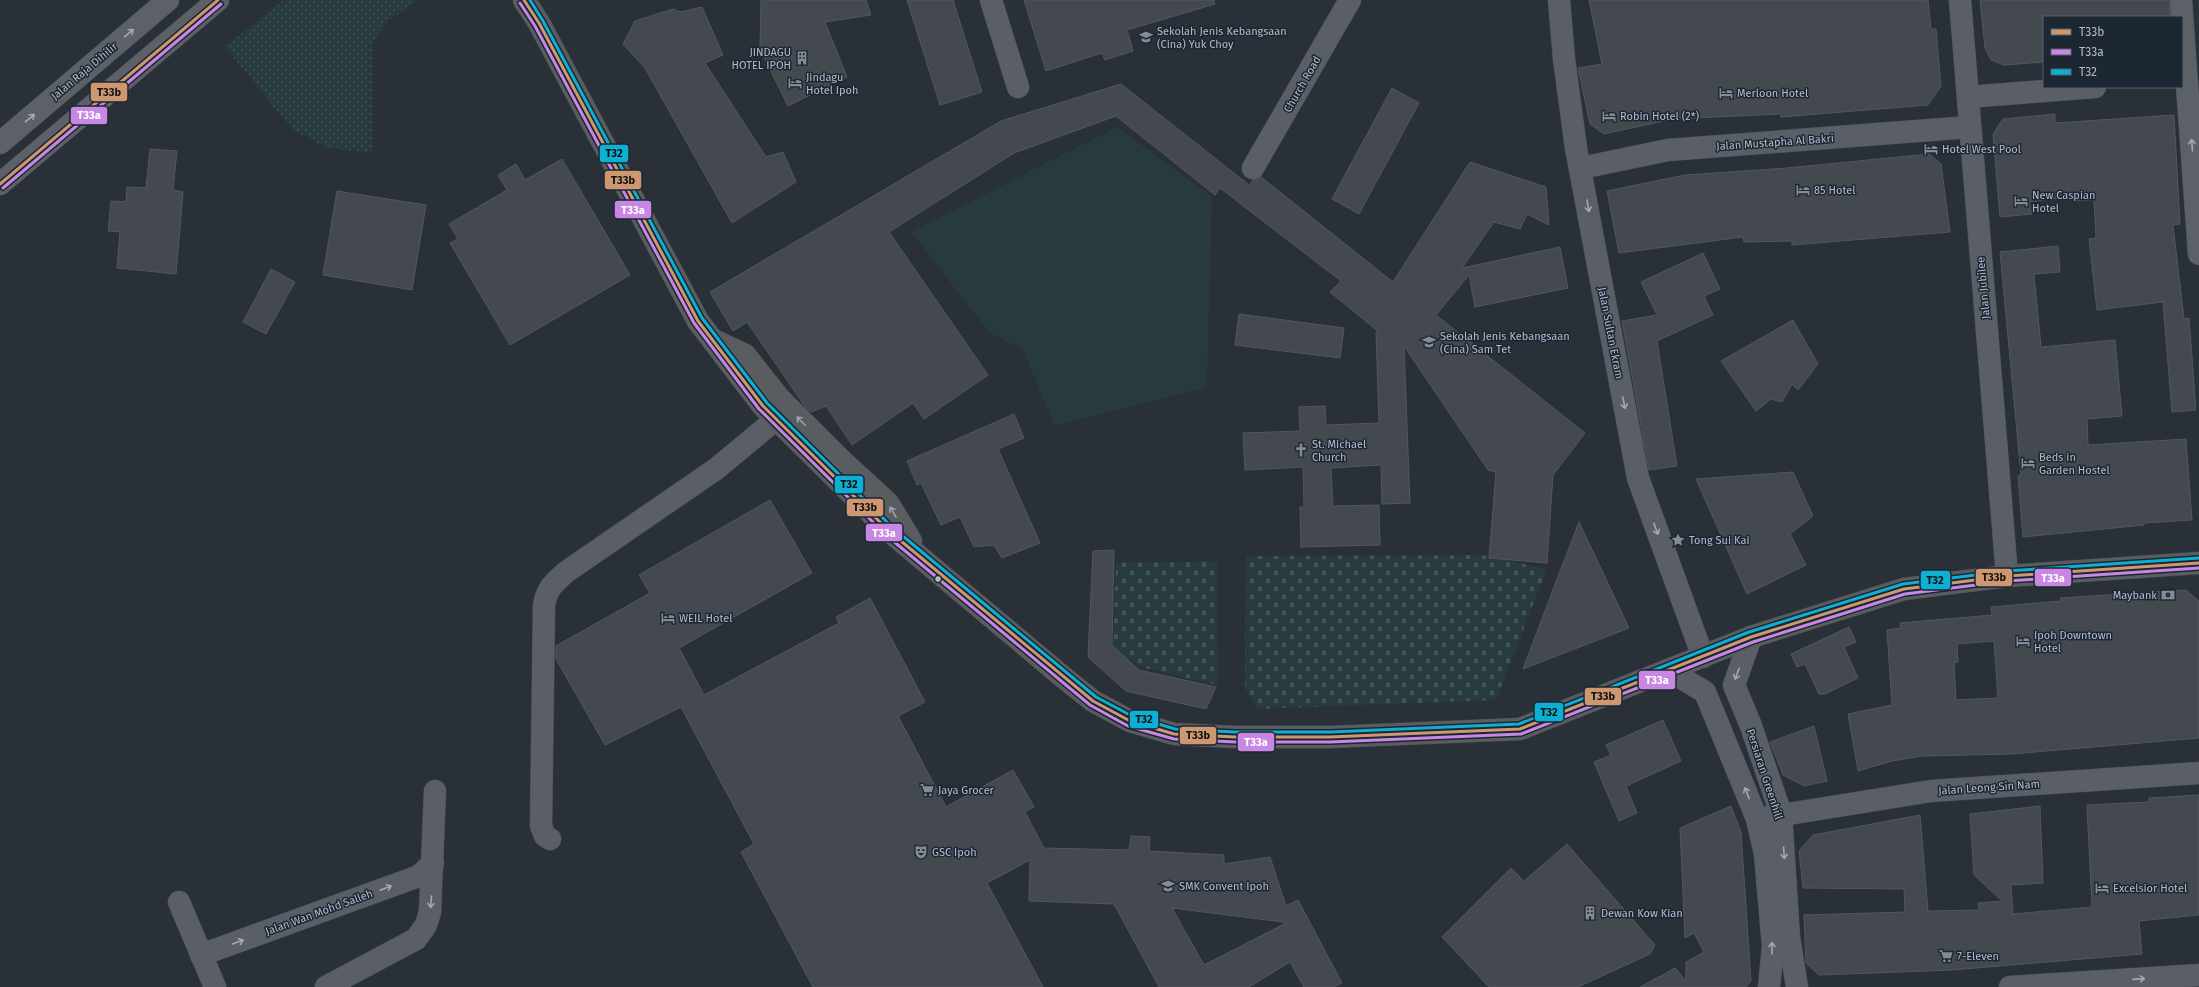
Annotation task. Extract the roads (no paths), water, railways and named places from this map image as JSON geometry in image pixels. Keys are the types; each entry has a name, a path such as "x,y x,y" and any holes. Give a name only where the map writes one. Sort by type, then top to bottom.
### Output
{"highway":[{"path":"524,0 539,23 695,314 710,339 775,420 889,531 1094,701 1130,721 1174,734 1235,737 1330,736 1520,728 1751,637 1904,589 2007,576 2199,563"},
{"path":"531,0 539,23"},
{"path":"710,339 745,355 779,398 840,459 888,503 920,557"}],"main road":[{"name":"Jalan Raja Dihilir","path":"0,143 168,0"},
{"path":"0,184 218,0"},
{"path":"2181,0 2183,16"},
{"path":"2183,20 2189,79 2199,254"}],"street":[{"path":"991,0 1018,87"},
{"name":"Church Road","path":"1253,168 1350,0"},
{"name":"Jalan Sultan Ekram","path":"1558,0 1564,59 1581,168 1638,478 1702,657"},
{"name":"Jalan Jubilee","path":"1960,0 2007,576"},
{"path":"1968,97 2081,88"},
{"name":"Jalan Mustapha Al Bakri","path":"1581,168 1668,150 1970,127"},
{"path":"550,839 545,836 541,826 544,605 546,593 550,586 566,572 716,469 775,420"},
{"name":"Persiaran Greenhill","path":"1751,637 1734,685 1781,814 1789,937 1797,987"},
{"name":"Persiaran Greenhill","path":"1668,670 1705,692 1757,819 1765,854 1773,946 1769,987"},
{"name":"Jalan Leong Sin Nam","path":"1757,819 1931,791 2199,773"},
{"path":"326,987 416,939 426,925 430,912 435,791"},
{"name":"Jalan Wan Mohd Salleh","path":"201,955 419,876 433,863"},
{"path":"179,902 215,987"},
{"path":"2024,987 2199,975"}],"place":[{"name":"Sekolah Jenis Kebangsaan (Cina) Yuk Choy","path":"1146,37"},
{"name":"JINDAGU HOTEL IPOH","path":"802,58"},
{"name":"Jindagu Hotel Ipoh","path":"795,83"},
{"name":"Merloon Hotel","path":"1726,93"},
{"name":"Robin Hotel (2*)","path":"1609,116"},
{"name":"Hotel West Pool","path":"1931,149"},
{"name":"85 Hotel","path":"1803,190"},
{"name":"New Caspian Hotel","path":"2021,201"},
{"name":"Sekolah Jenis Kebangsaan (Cina) Sam Tet","path":"1429,342"},
{"name":"St. Michael Church","path":"1301,450"},
{"name":"Beds in Garden Hostel","path":"2028,463"},
{"name":"Tong Sui Kai","path":"1678,540"},
{"name":"Maybank","path":"2168,595"},
{"name":"WEIL Hotel","path":"668,618"},
{"name":"Ipoh Downtown Hotel","path":"2023,641"},
{"name":"Jaya Grocer","path":"927,790"},
{"name":"GSC Ipoh","path":"921,852"},
{"name":"SMK Convent Ipoh","path":"1168,886"},
{"name":"Excelsior Hotel","path":"2102,888"},
{"name":"Dewan Kow Kian","path":"1590,913"},
{"name":"7-Eleven","path":"1946,956"}]}
